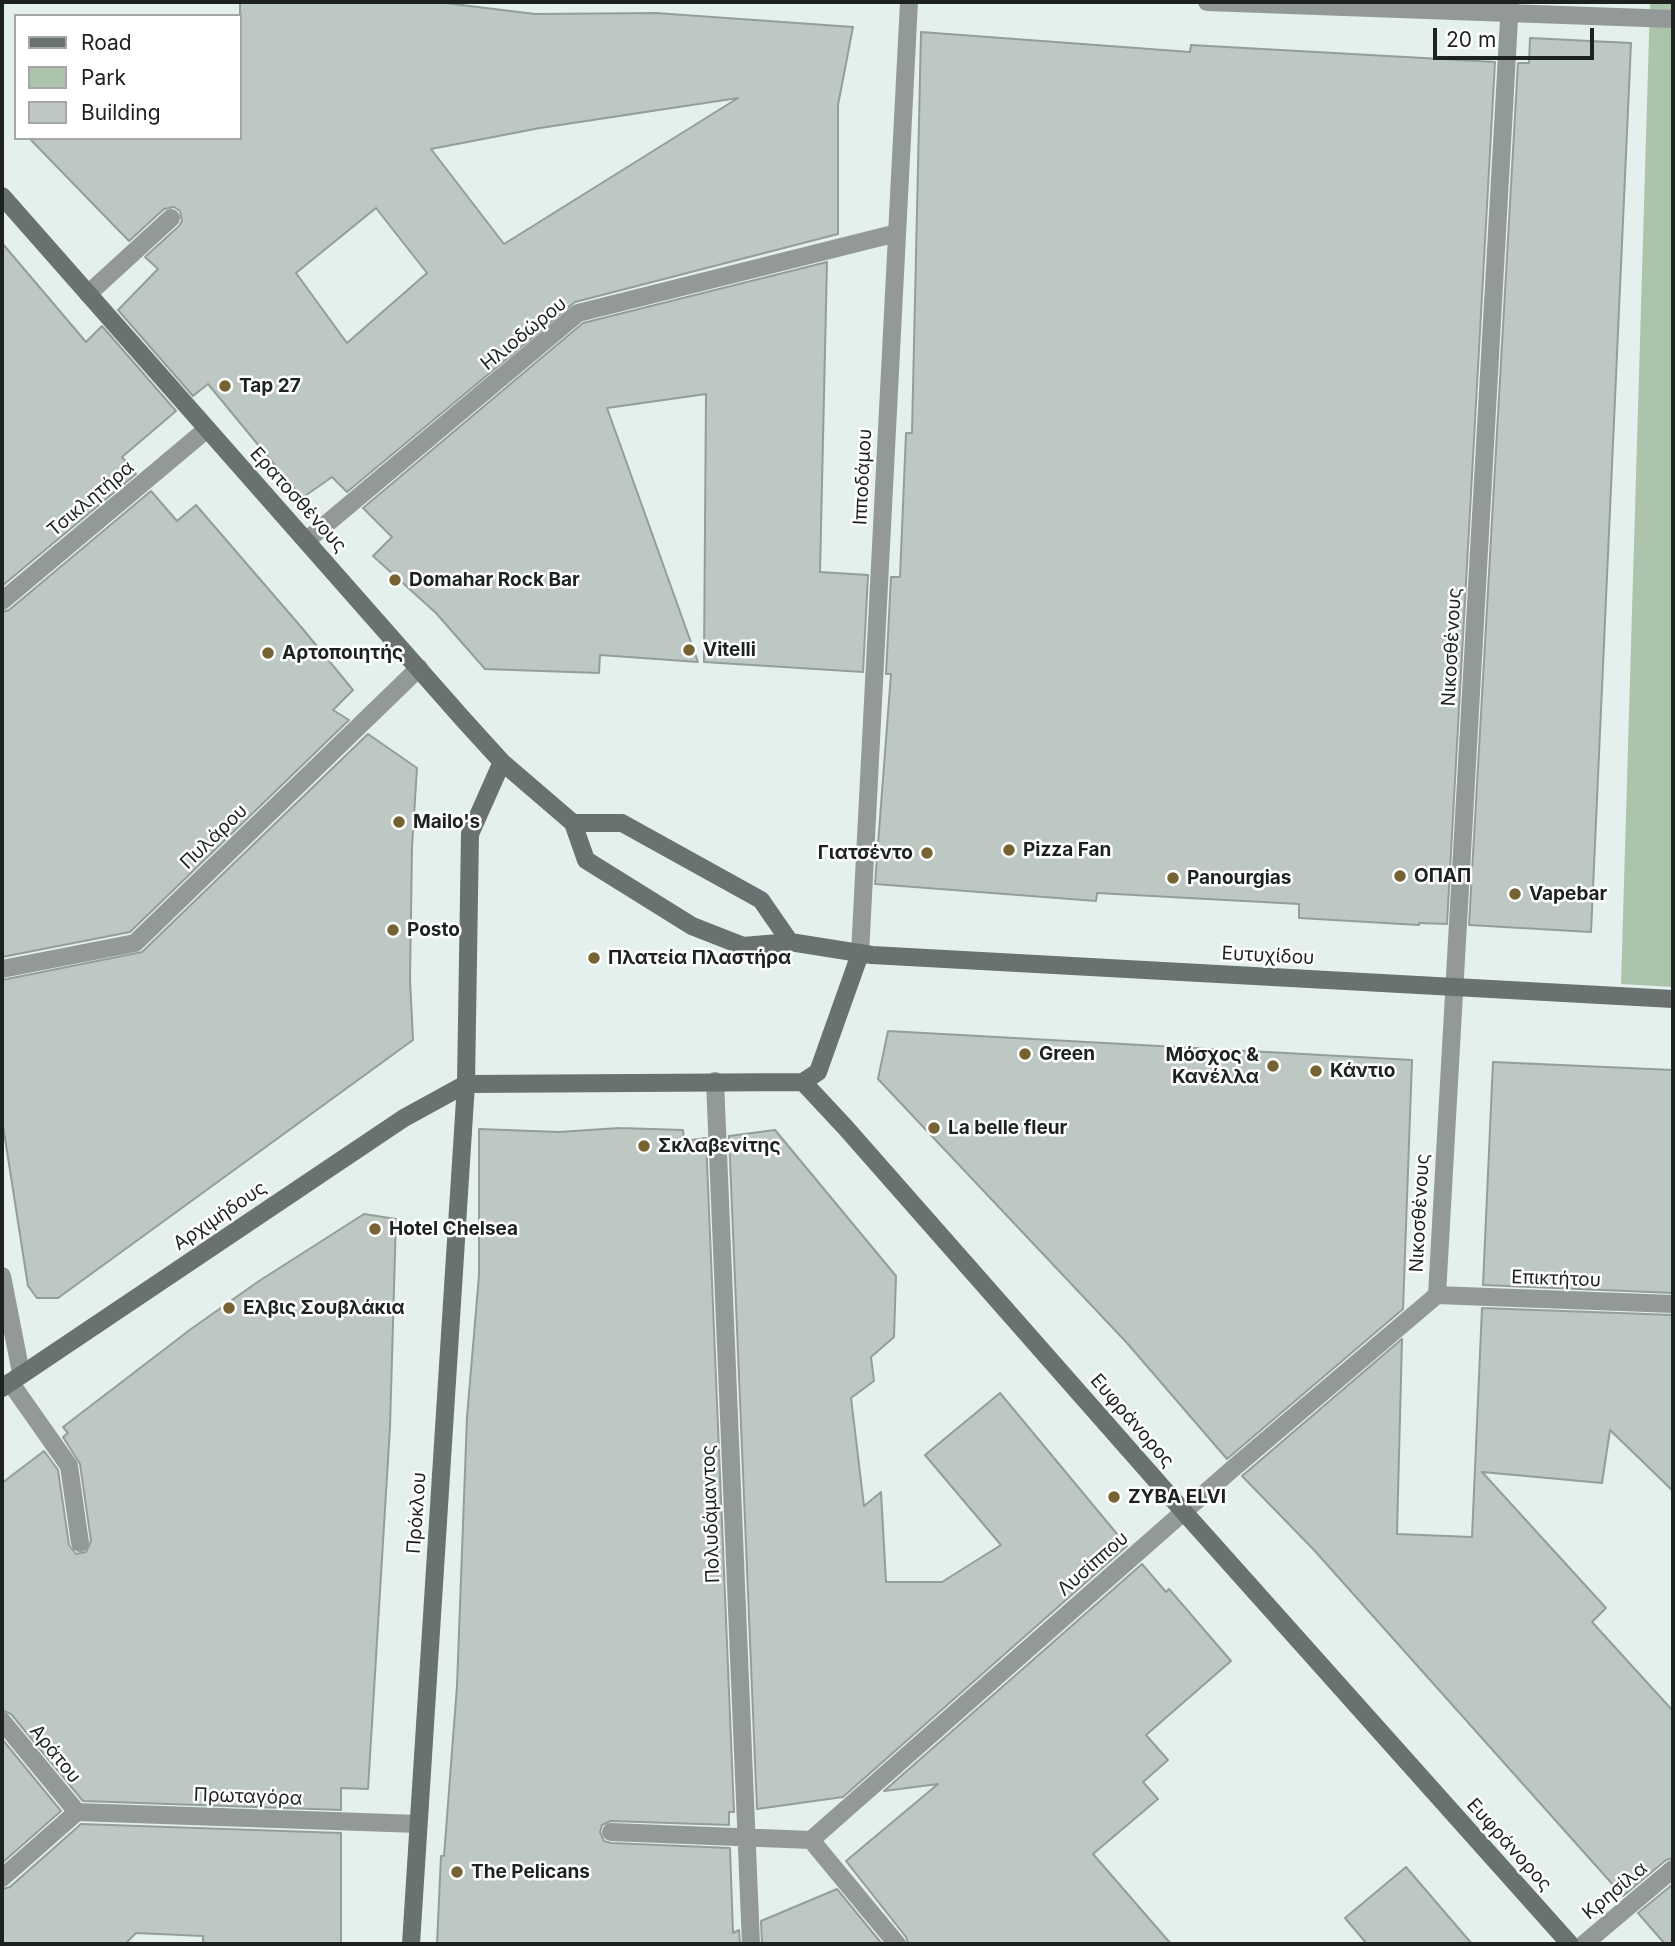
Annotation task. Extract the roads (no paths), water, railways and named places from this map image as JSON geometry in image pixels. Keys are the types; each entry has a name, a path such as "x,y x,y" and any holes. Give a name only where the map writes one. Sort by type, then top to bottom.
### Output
{"street":[{"name":"Ιπποδάμου","path":"860,954 909,2"},
{"path":"1207,2 1509,7 1673,19"},
{"name":"Νικοσθένους","path":"1437,1295 1509,7"},
{"name":"Ερατοσθένους","path":"2,196 502,762 573,823 586,860 692,926 743,946 790,942 860,954"},
{"path":"88,294 171,218"},
{"name":"Ηλιοδώρου","path":"306,541 578,313 897,233"},
{"name":"Τσικλητήρα","path":"2,601 207,429"},
{"name":"Πυλάρου","path":"2,968 135,943 419,668"},
{"path":"502,762 470,834 466,1084 803,1082 818,1072 860,954"},
{"path":"573,823 622,823 761,900 790,942"},
{"name":"Ευτυχίδου","path":"860,954 1673,999"},
{"name":"Πολυδάμαντος","path":"715,1081 751,1944"},
{"name":"Ευφράνορος","path":"803,1082 1570,1944"},
{"name":"Αρχιμήδους","path":"11,1381 404,1118 466,1084"},
{"name":"Πρόκλου","path":"411,1944 466,1084"},
{"path":"2,1276 11,1381 69,1466 80,1543"},
{"name":"Επικτήτου","path":"1437,1295 1673,1304"},
{"name":"Λυσίππου","path":"811,1840 1184,1512 1437,1295"},
{"name":"Αράτου","path":"2,1721 77,1812"},
{"path":"2,1878 77,1812"},
{"name":"Πρωταγόρα","path":"77,1812 418,1824"},
{"path":"611,1832 811,1840 897,1944"},
{"name":"Κρησίλα","path":"1584,1944 1673,1870"}],"place":[{"name":"Tap 27","path":"225,386"},
{"name":"Domahar Rock Bar","path":"395,580"},
{"name":"Vitelli","path":"689,650"},
{"name":"Αρτοποιητής","path":"268,653"},
{"name":"Mailo's","path":"399,822"},
{"name":"Pizza Fan","path":"1009,850"},
{"name":"Γιατσέντο","path":"927,853"},
{"name":"ΟΠΑΠ","path":"1400,876"},
{"name":"Panourgias","path":"1173,878"},
{"name":"Vapebar","path":"1515,894"},
{"name":"Posto","path":"393,930"},
{"name":"Πλατεία Πλαστήρα","path":"594,958"},
{"name":"Green","path":"1025,1054"},
{"name":"Μόσχος & Κανέλλα","path":"1273,1066"},
{"name":"Κάντιο","path":"1316,1071"},
{"name":"La belle fleur","path":"934,1128"},
{"name":"Σκλαβενίτης","path":"644,1146"},
{"name":"Hotel Chelsea","path":"375,1229"},
{"name":"Ελβις Σουβλάκια","path":"229,1308"},
{"name":"ΖΥΒΑ ELVI","path":"1114,1497"},
{"name":"The Pelicans","path":"457,1872"}]}
